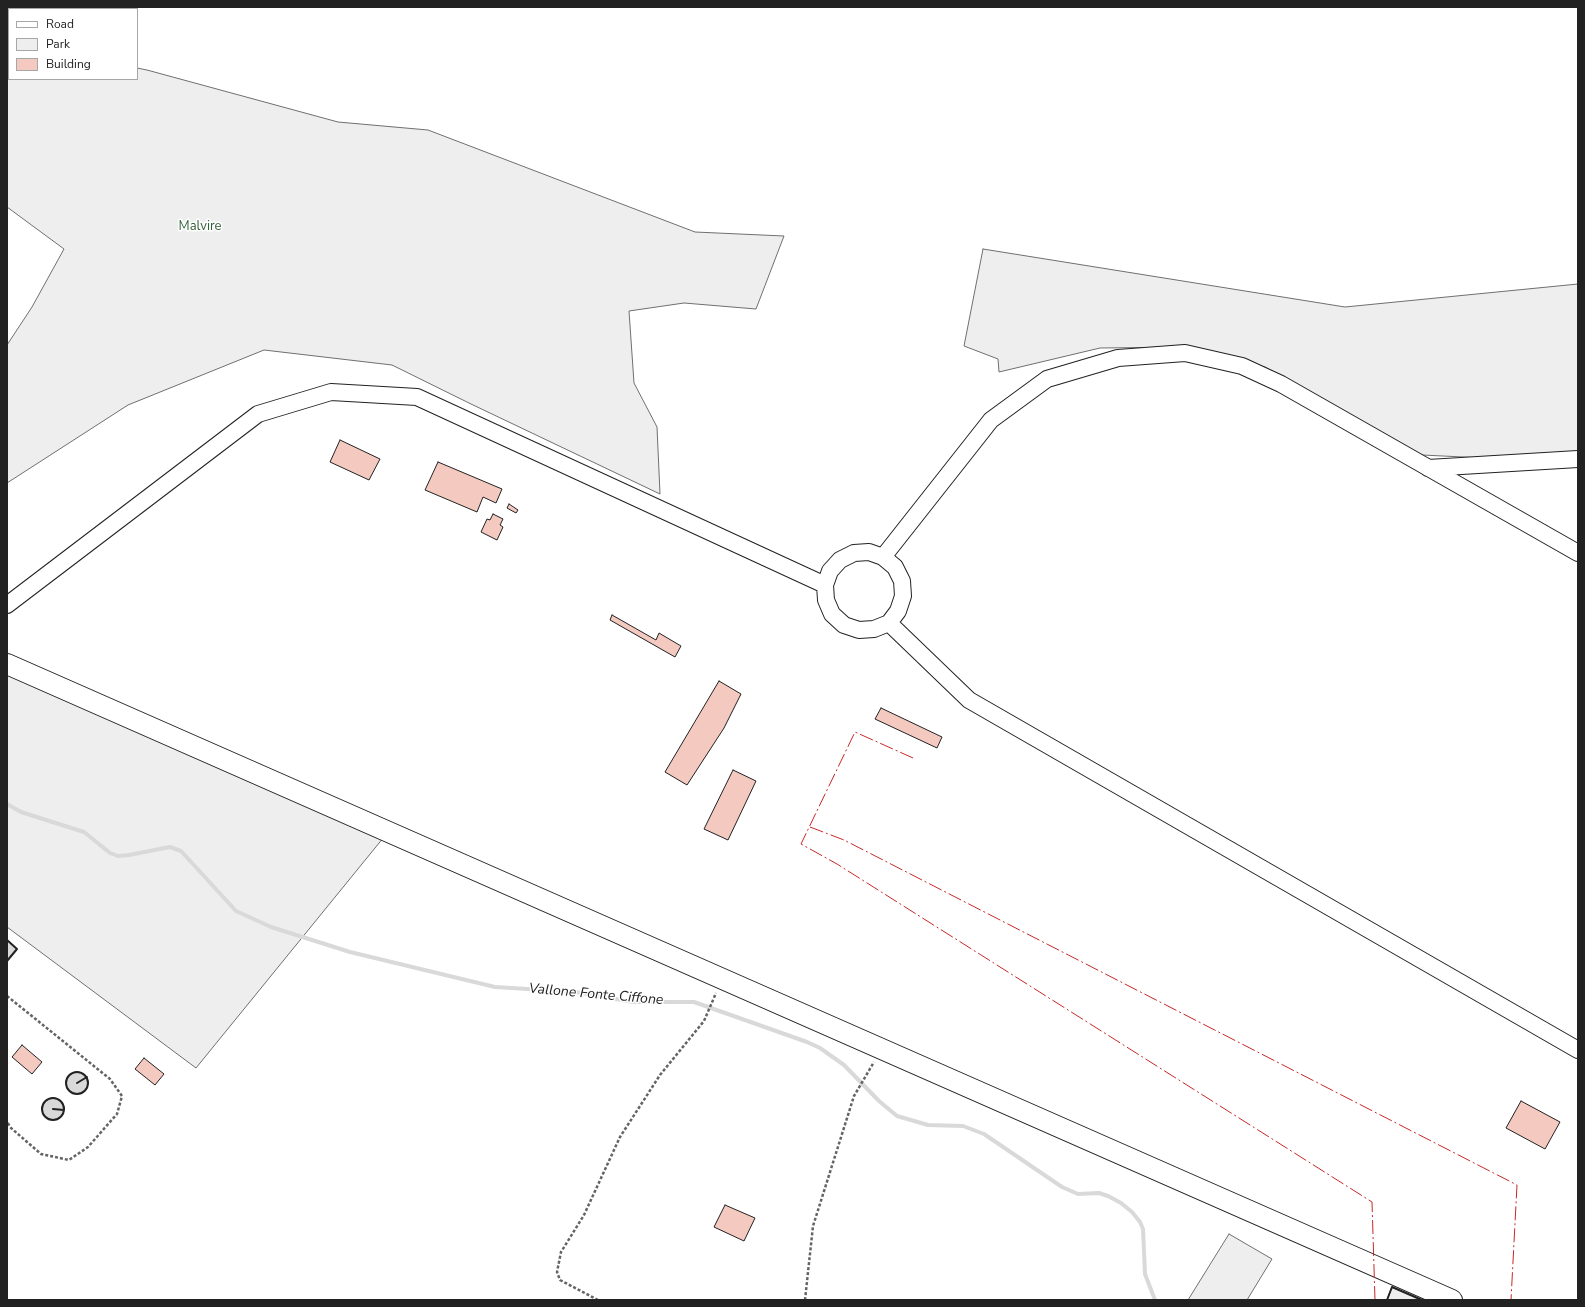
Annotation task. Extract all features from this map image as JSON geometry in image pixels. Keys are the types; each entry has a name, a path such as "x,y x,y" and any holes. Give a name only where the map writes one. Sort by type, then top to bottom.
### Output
{"main road":[{"path":"7,664 1452,1300"}],"lane":[{"path":"883,557 991,420 1047,378 1118,358 1185,353 1242,366 1282,384 1578,553"},
{"path":"7,605 258,414 331,392 417,397 825,585"},
{"path":"1428,468 1578,459"},
{"path":"869,552 883,557 895,567 902,581 903,596 898,611 889,624 874,629 859,630 844,625 832,614 826,600 825,585 830,571 840,560 854,553 869,552"},
{"path":"889,624 969,700 1578,1050"}],"path":[{"path":"7,996 110,1079 122,1096 117,1114 88,1147 69,1160 41,1154 11,1128 7,1122"},
{"path":"598,1300 560,1280 557,1272 561,1252 584,1215 620,1137 660,1075 704,1021 714,998"},
{"path":"805,1300 813,1226 856,1091 873,1065 880,1049"}],"green space":[{"name":"Malvire","path":"7,56 8,80 138,80 138,68 147,70 338,122 428,130 695,232 784,236 756,309 684,303 629,311 634,383 657,427 660,494 392,365 264,350 128,405 7,483 7,345 32,307 64,249 7,207"},
{"path":"983,249 1345,307 1578,284 1578,458 1547,461 1422,455 1265,367 1191,347 1100,348 999,372 998,359 964,346"},
{"path":"7,670 388,832 196,1068 7,927"},
{"path":"1229,1234 1272,1259 1247,1300 1188,1300"},
{"path":"1392,1287 1422,1300 1387,1300"}],"shaded area":[{"path":"7,940 17,949 7,961"},
{"path":"77,1072 85,1075 88,1083 85,1091 77,1094 69,1091 66,1083 69,1075"},
{"path":"53,1098 61,1101 64,1109 61,1117 53,1120 45,1117 42,1109 45,1101"}],"building":[{"path":"340,440 380,459 369,480 330,462"},
{"path":"438,462 502,489 496,503 483,497 477,512 425,490"},
{"path":"509,504 518,510 516,513 507,508"},
{"path":"493,514 503,519 500,525 503,527 497,540 481,532 487,519 490,520"},
{"path":"612,615 656,640 659,633 681,646 675,657 610,620"},
{"path":"719,681 741,694 724,728 687,785 665,772"},
{"path":"881,708 942,737 937,748 875,719"},
{"path":"733,770 756,781 728,840 704,829"},
{"path":"22,1045 42,1062 32,1074 12,1057"},
{"path":"144,1058 164,1074 155,1085 135,1069"},
{"path":"1521,1101 1560,1122 1545,1149 1506,1128"},
{"path":"725,1205 755,1218 744,1241 714,1227"}],"waterway":[{"name":"Vallone Fonte Ciffone","path":"7,804 21,812 84,832 110,853 118,856 170,847 181,851 236,911 271,927 350,952 495,987 576,992 633,1002 694,1002 807,1042 820,1048 844,1065 879,1101 897,1116 928,1125 963,1126 984,1134 1062,1187 1078,1194 1099,1193 1121,1203 1132,1212 1140,1222 1143,1229 1145,1274 1155,1300"}],"wall":[{"path":"7,940 17,949 7,961"},
{"path":"77,1072 85,1075 88,1083 85,1091 77,1094 69,1091 66,1083 69,1075 77,1072"},
{"path":"77,1083 87,1077"},
{"path":"53,1098 61,1101 64,1109 61,1117 53,1120 45,1117 42,1109 45,1101 53,1098"},
{"path":"53,1109 64,1110"},
{"path":"1387,1300 1392,1287 1422,1300"}],"power":[{"path":"913,758 855,732 801,844 837,864 1372,1202 1375,1300"},
{"path":"810,827 844,840 1517,1185 1511,1300"}]}
